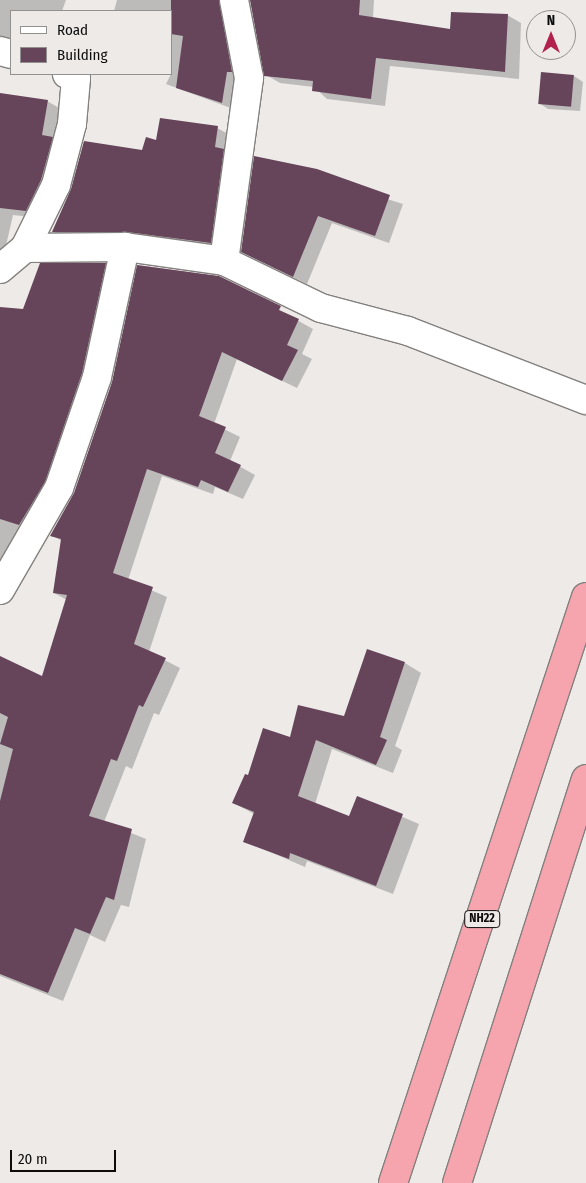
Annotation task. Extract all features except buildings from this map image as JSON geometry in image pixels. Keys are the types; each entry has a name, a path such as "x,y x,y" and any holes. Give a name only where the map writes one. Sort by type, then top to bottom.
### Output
{"highway":[{"name":"NH22","path":"393,1183 586,597"},
{"path":"457,1183 586,779"}],"street":[{"path":"224,261 249,78 234,0"},
{"path":"0,269 25,248 56,185 72,124 76,78 69,75"},
{"path":"0,590 59,488 97,378 126,247"},
{"path":"25,248 126,247 224,261 321,308 408,332 586,400"}]}
